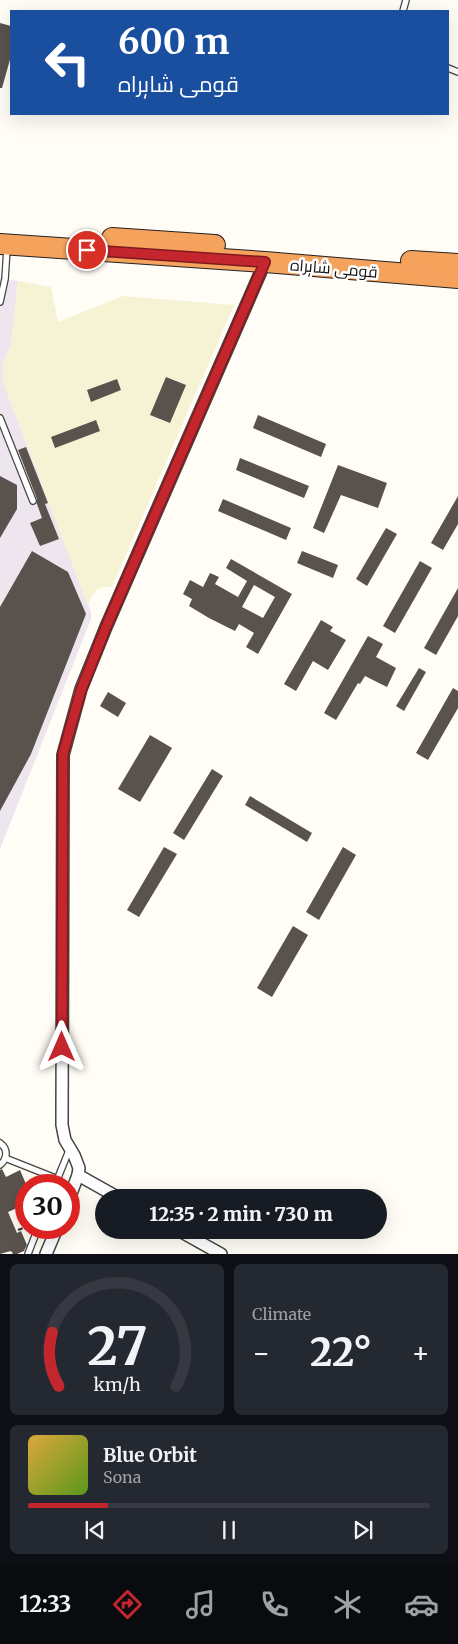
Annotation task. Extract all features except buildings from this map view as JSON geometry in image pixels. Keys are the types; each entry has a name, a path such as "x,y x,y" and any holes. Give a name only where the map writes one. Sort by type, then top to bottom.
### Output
{"highway":[{"name":"قومی شاہراہ","path":"2,240 458,278"},
{"name":"قومی شاہراہ","path":"2,240 168,241 458,264"}],"street":[{"path":"78,1174 79,1168 65,1140 62,1125 63,754 81,690 99,645 265,262"},
{"path":"80,1177 102,1189"},
{"path":"46,1254 52,1239"},
{"path":"194,1239 222,1254"}],"lane":[{"path":"0,302 5,279 2,240"},
{"path":"0,418 33,501"},
{"path":"0,1143 6,1150 5,1158 0,1165"},
{"path":"59,1174 70,1148"},
{"path":"5,1158 39,1174"},
{"path":"28,1254 34,1239"}],"shaded area":[{"path":"0,278 18,281 11,345 3,363 3,382 91,612 91,619 0,849"},
{"path":"18,281 51,287 58,322 123,296 234,305 112,587 103,587 97,590 88,606 3,382 3,363 11,345"}],"route":[{"path":"62,1047 63,754 81,690 106,627 265,262 87,250"}]}
